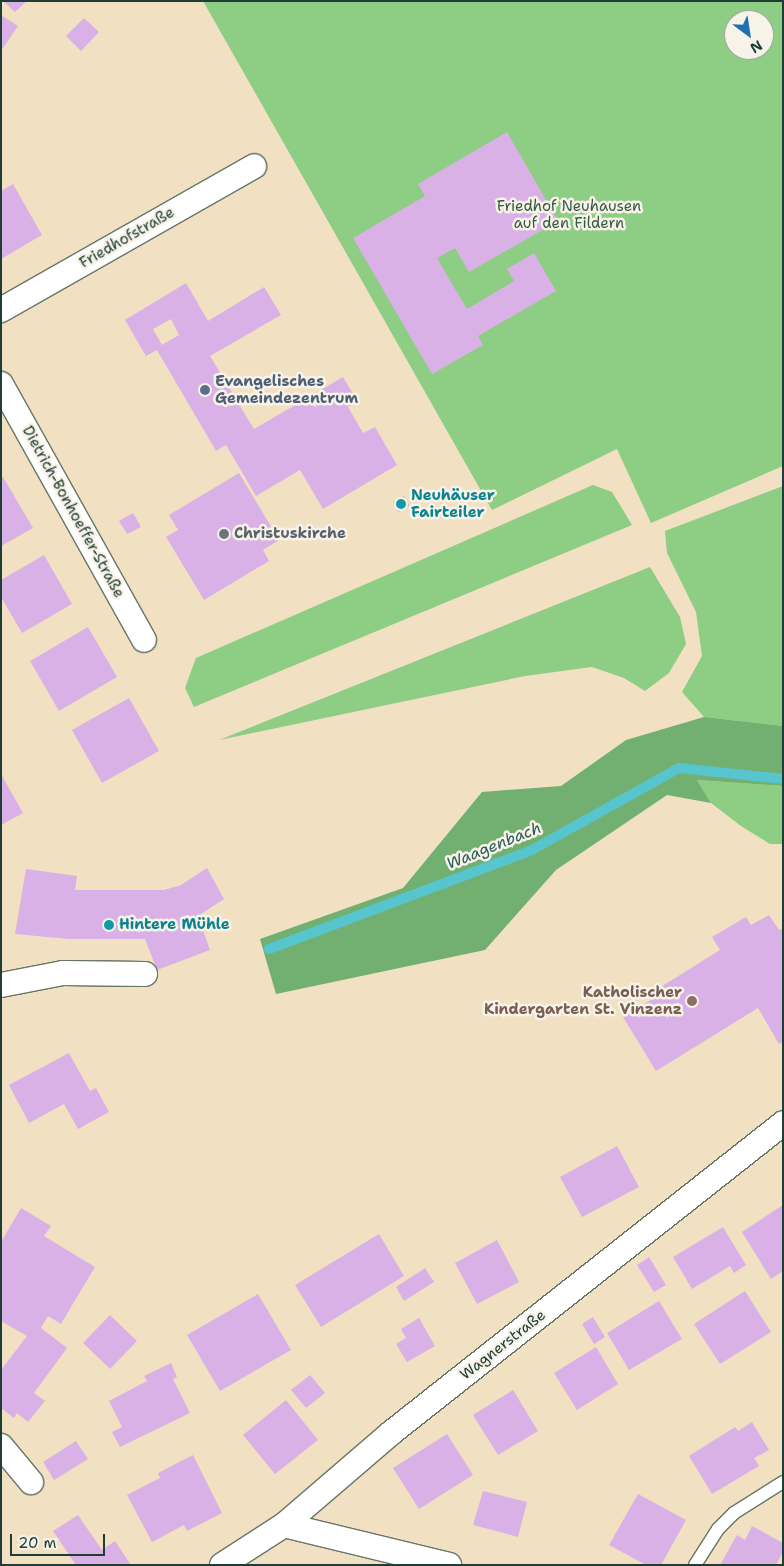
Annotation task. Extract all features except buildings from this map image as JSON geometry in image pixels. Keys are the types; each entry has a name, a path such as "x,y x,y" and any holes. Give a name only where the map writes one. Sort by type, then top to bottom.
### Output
{"street":[{"name":"Friedhofstraße","path":"1,310 254,166"},
{"name":"Dietrich-Bonhoeffer-Straße","path":"1,384 8,416 144,640"},
{"path":"1,985 28,977 63,973 145,974"},
{"name":"Wagnerstraße","path":"222,1565 284,1525 399,1427 783,1123"},
{"path":"1,1446 31,1482"},
{"path":"284,1525 448,1565"}],"lane":[{"path":"695,1565 718,1529 734,1513 783,1482"}],"green space":[{"name":"Friedhof Neuhausen auf den Fildern","path":"203,1 783,1 783,466 651,523 617,449 492,510"},
{"path":"593,485 612,492 632,525 194,707 185,688 196,658"},
{"path":"783,486 783,726 704,717 682,692 702,656 696,612 667,553 665,531"},
{"path":"650,567 680,617 686,644 669,673 645,691 624,678 592,667 525,676 219,740"},
{"path":"704,717 783,726 783,786 697,780 711,803 667,795 556,870 485,950 276,994 260,939 403,888 482,792 561,786 626,740"},
{"path":"697,780 783,786 783,844 770,844 741,826 711,803"}],"waterway":[{"name":"Waagenbach","path":"269,949 532,850 679,768 783,779"}],"place":[{"name":"Evangelisches Gemeindezentrum","path":"205,390"},
{"name":"Neuhäuser Fairteiler","path":"401,504"},
{"name":"Christuskirche","path":"224,534"},
{"name":"Hintere Mühle","path":"109,925"},
{"name":"Katholischer Kindergarten St. Vinzenz","path":"692,1001"}]}
